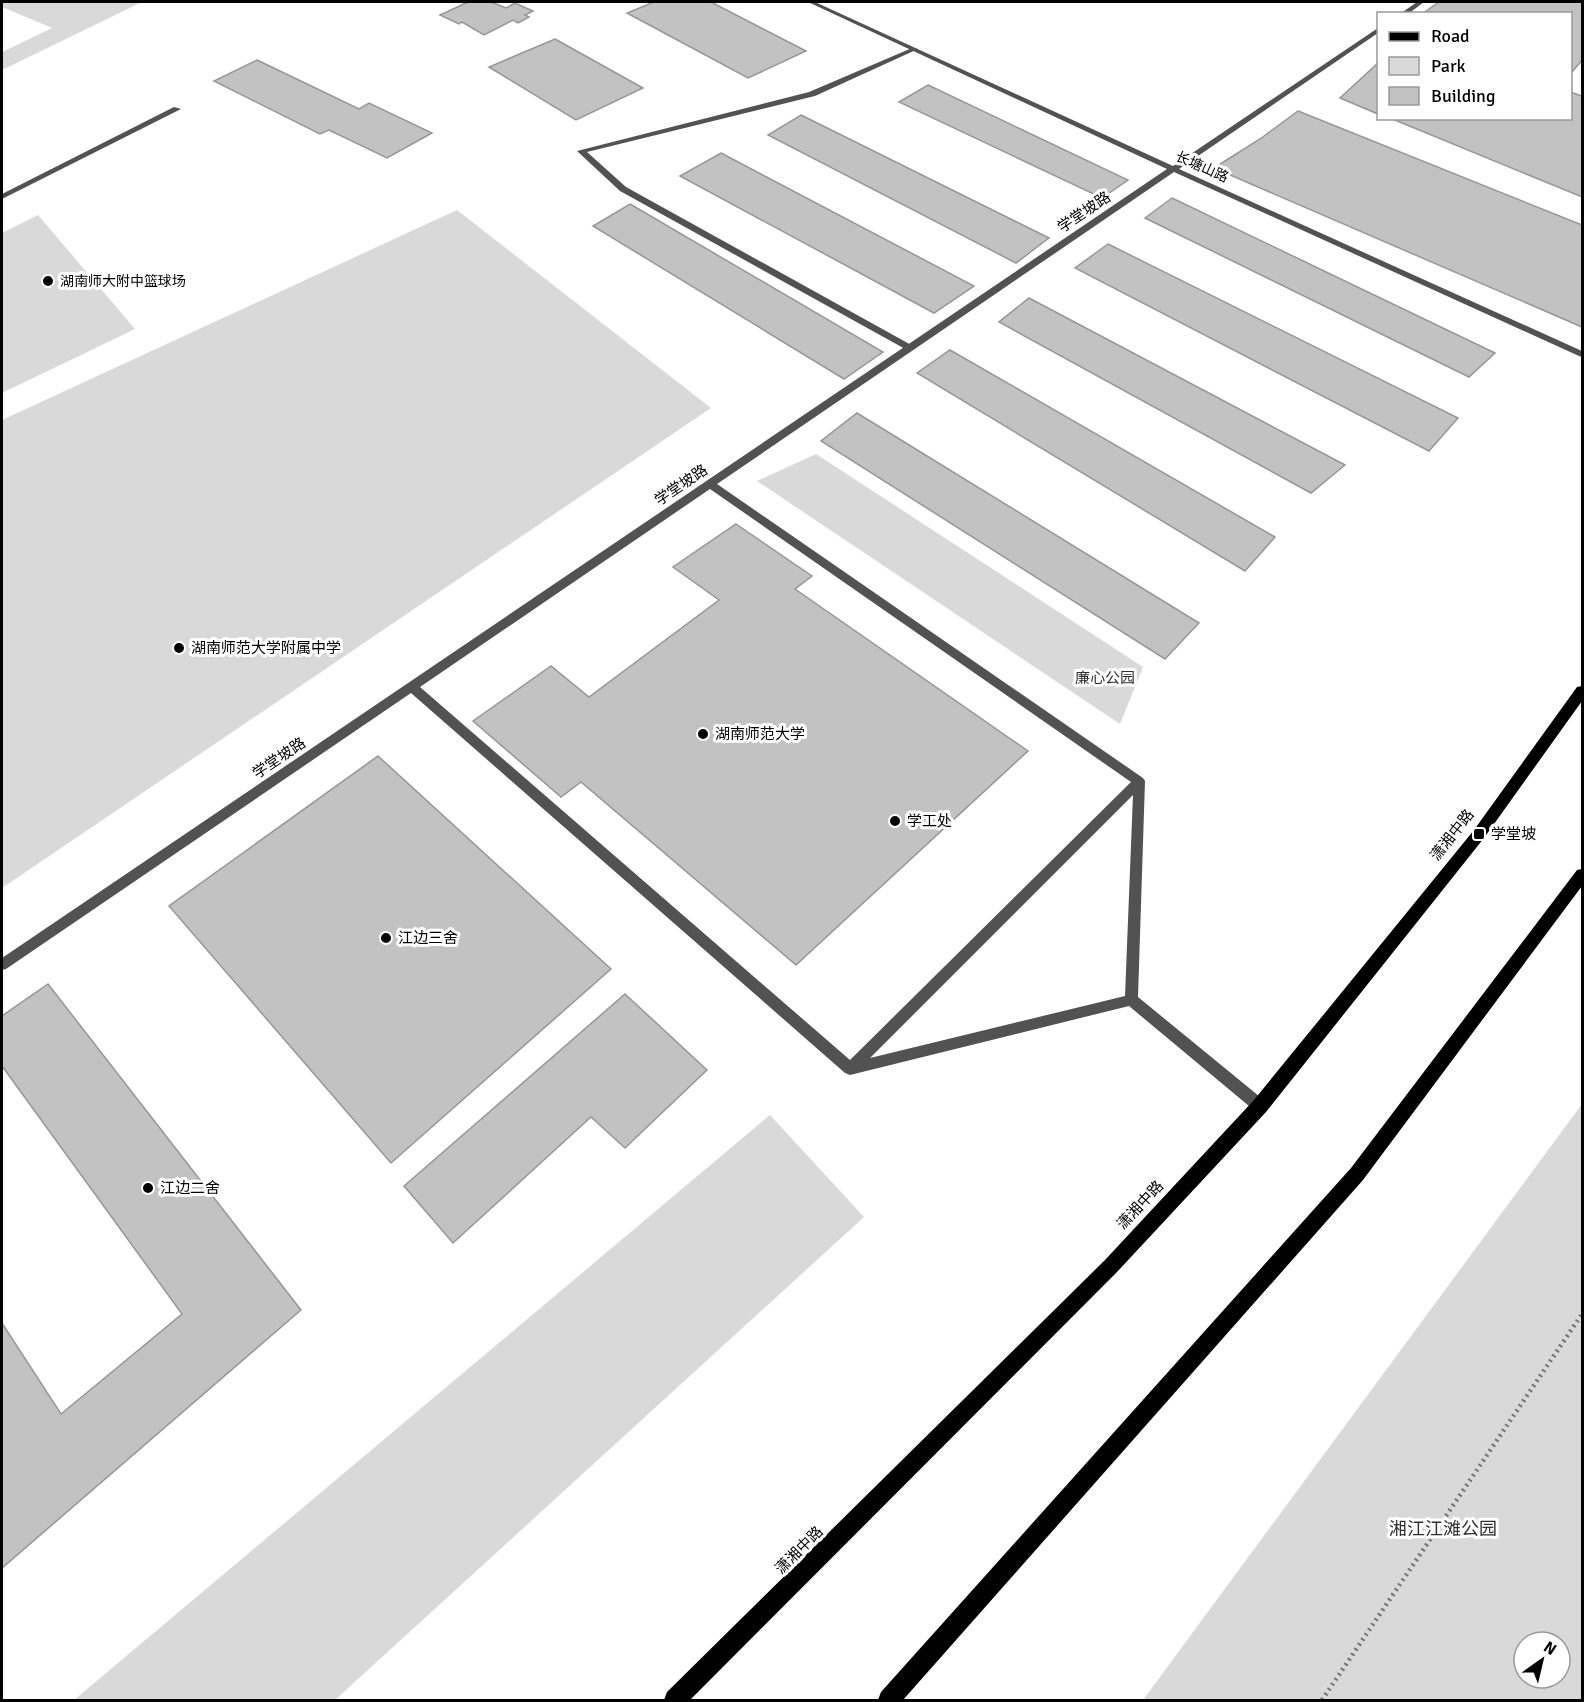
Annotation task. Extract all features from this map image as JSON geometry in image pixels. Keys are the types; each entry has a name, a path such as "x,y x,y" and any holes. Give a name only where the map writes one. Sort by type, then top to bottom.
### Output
{"main road":[{"name":"潇湘中路","path":"675,1701 1111,1266 1260,1106 1479,834 1582,691"},
{"path":"889,1701 1357,1174 1582,875"}],"street":[{"name":"长塘山路","path":"811,2 1582,354"},
{"path":"1406,12 1421,2"},
{"name":"学堂坡路","path":"2,965 1377,31"},
{"path":"909,348 623,189 581,151 812,94 914,49"},
{"path":"2,197 177,109"},
{"path":"709,484 1139,781"},
{"path":"411,686 850,1069"},
{"path":"1131,1000 1139,781"},
{"path":"850,1069 1139,781"},
{"path":"850,1069 1131,1000"},
{"path":"1131,1000 1260,1106"}],"path":[{"path":"1322,1701 1582,1314"}],"green space":[{"path":"2,2 142,2 2,70 2,52 52,28 2,7"},
{"name":"湖南师范大学附属中学","path":"457,210 711,408 2,888 2,420"},
{"name":"湖南师大附中篮球场","path":"38,215 135,329 2,393 2,233"},
{"name":"廉心公园","path":"816,454 1143,667 1120,724 757,481"},
{"name":"湘江江滩公园","path":"1582,1104 1582,1700 1143,1700"},
{"path":"770,1115 864,1217 335,1700 74,1700"}],"building":[{"path":"468,2 491,2 506,8 515,3 533,11 525,15 529,17 518,23 513,20 484,35 462,22 459,24 440,15"},
{"path":"654,2 711,2 806,51 748,78 627,13"},
{"path":"1439,2 1582,2 1582,60 1572,71 1572,12 1425,12"},
{"path":"555,39 643,88 576,120 489,67"},
{"path":"257,60 359,109 369,103 432,133 387,158 329,130 320,134 214,81"},
{"path":"1377,64 1377,114 1340,98"},
{"path":"928,85 1128,180 1102,198 899,102"},
{"path":"1572,93 1582,96 1582,197 1395,120 1572,120"},
{"path":"1298,111 1582,225 1582,327 1214,168 1260,139"},
{"path":"801,115 1049,238 1016,263 768,135"},
{"path":"721,153 974,286 934,313 680,176"},
{"path":"1172,198 1495,353 1469,377 1145,218"},
{"path":"630,204 883,352 844,379 593,226"},
{"path":"1108,244 1458,418 1429,451 1075,268"},
{"path":"1029,298 1345,465 1311,493 999,322"},
{"path":"950,350 1275,537 1245,571 917,373"},
{"path":"857,413 1199,623 1165,659 821,441"},
{"path":"736,524 812,576 795,589 1028,751 796,965 581,782 561,797 473,721 551,666 589,697 719,600 673,567"},
{"name":"江边三舍","path":"378,756 611,969 391,1163 169,906"},
{"name":"江边二舍","path":"48,984 301,1310 2,1568 2,1323 61,1414 182,1314 2,1066 2,1016"},
{"path":"625,994 707,1070 625,1148 591,1117 453,1243 404,1186"}],"place":[{"name":"湖南师大附中篮球场","path":"48,281"},
{"name":"湖南师范大学附属中学","path":"179,648"},
{"name":"湖南师范大学","path":"703,734"},
{"name":"学工处","path":"895,821"},
{"name":"学堂坡","path":"1479,834"},
{"name":"江边三舍","path":"386,938"},
{"name":"江边二舍","path":"148,1188"}]}
